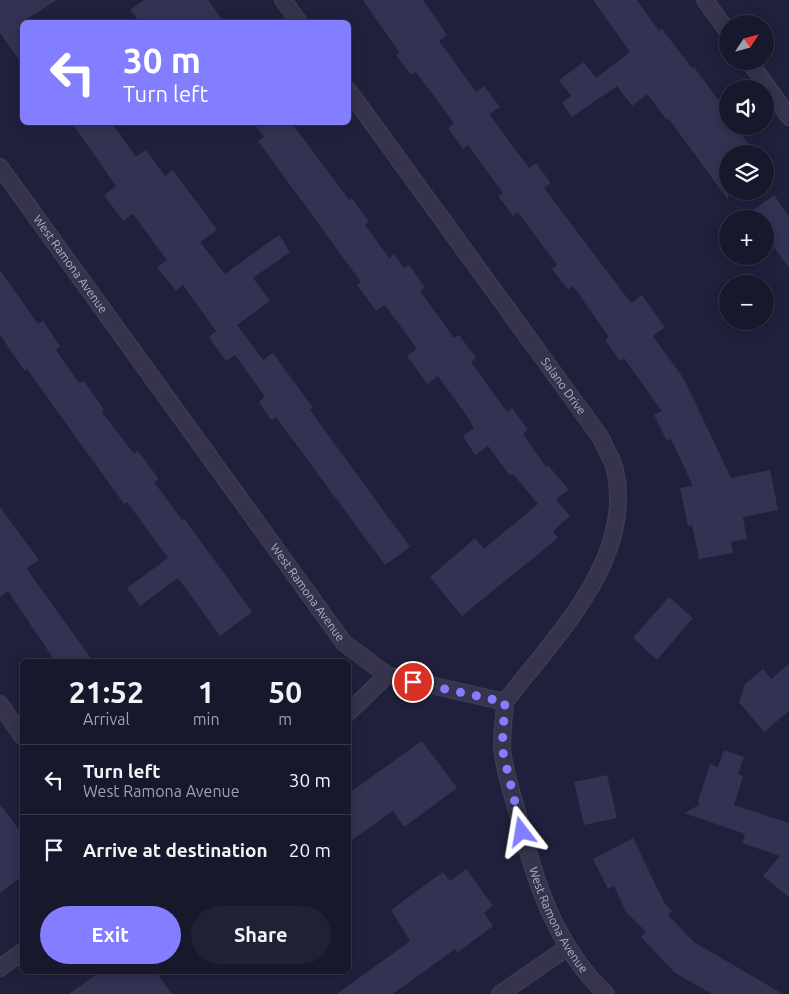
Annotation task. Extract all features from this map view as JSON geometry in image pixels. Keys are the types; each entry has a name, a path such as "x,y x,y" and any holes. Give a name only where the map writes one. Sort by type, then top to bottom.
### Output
{"street":[{"path":"283,0 298,20"},
{"path":"705,0 719,19"},
{"path":"755,70 789,117"},
{"name":"Salano Drive","path":"351,94 601,438 614,468 618,497 616,525 603,563 588,594 505,702"},
{"name":"West Ramona Avenue","path":"0,166 344,643 387,675 505,702 502,748 510,787 534,878 546,908 568,947 595,984 606,994"},
{"path":"351,710 387,675"},
{"path":"0,704 20,733"},
{"path":"500,994 568,947"},
{"path":"0,968 20,953"}],"building":[{"path":"0,0 57,0 25,20 20,20 20,61 0,33"},
{"path":"144,0 208,0 223,20 138,20 130,10"},
{"path":"363,0 423,0 447,35 439,41 476,92 484,86 500,107 489,114 529,168 536,163 551,183 544,188 631,303 642,295 665,327 653,336 684,379 731,478 770,470 778,510 743,517 747,539 731,542 733,553 699,559 692,525 688,526 680,488 693,486 671,439 667,441 654,415 662,411 624,358 620,361 605,340 609,337 573,286 568,290 552,269 557,265 518,212 513,216 498,196 503,193 468,145 463,149 448,128 454,123 416,72 411,75 396,55 399,52"},
{"path":"593,0 637,0 659,31 662,29 719,101 719,135 742,135 749,145 719,145 719,188 669,119 667,120 647,94 632,106 617,86 572,117 562,103 571,96 559,80 584,62 596,78 630,52"},
{"path":"73,125 113,125 136,157 146,150 165,176 173,170 217,230 200,242 225,274 279,235 290,252 253,278 270,301 237,325 263,360 273,353 313,408 310,410 410,547 385,565 276,417 271,420 259,402 265,397 235,355 226,361 209,337 216,331 183,285 176,291 157,267 167,260 133,214 123,221 104,195 116,186"},
{"path":"255,125 293,125 349,200 352,198 369,222 365,225 389,258 394,254 404,268 409,265 425,287 420,291 454,338 459,335 476,358 471,362 507,412 512,408 528,430 523,434 546,467 548,465 569,490 556,499 570,516 553,531 558,538 462,616 430,577 475,538 484,549 538,504 513,474 510,476 488,446 475,455 463,436 474,428 469,419 438,376 427,384 407,356 417,349 385,305 376,311 357,285 361,282 258,141 264,137"},
{"path":"774,195 789,216 789,268 774,247 774,210 753,210 767,200 774,200"},
{"path":"0,270 38,324 43,321 60,346 56,350 79,383 84,381 104,410 102,412 134,454 138,451 159,479 154,482 182,520 184,518 252,612 220,636 178,578 140,606 127,588 168,558 127,502 124,504 27,369 25,371 0,335"},
{"path":"0,507 39,560 27,568 31,575 92,659 54,659 8,591 0,597"},
{"path":"669,597 693,618 657,660 633,638"},
{"path":"789,664 789,711 764,732 739,702 745,684 763,669 771,679"},
{"path":"422,741 457,788 404,827 393,811 351,841 351,792"},
{"path":"724,750 744,757 738,774 743,776 734,805 789,823 789,897 763,876 780,856 742,843 745,834 684,813 699,805 698,801 710,764 718,767"},
{"path":"607,775 617,818 584,825 574,782"},
{"path":"0,804 20,831 20,878 0,893"},
{"path":"633,838 665,904 672,911 668,915 694,942 783,994 712,994 675,973 641,937 646,932 626,912 614,886 608,889 593,859"},
{"path":"466,869 493,906 484,913 493,926 457,953 455,949 393,994 337,994 410,941 391,910 443,872 450,881"},
{"path":"97,974 157,974 172,994 69,994"}],"route":[{"path":"413,682 505,702 502,748 522,832"}]}
